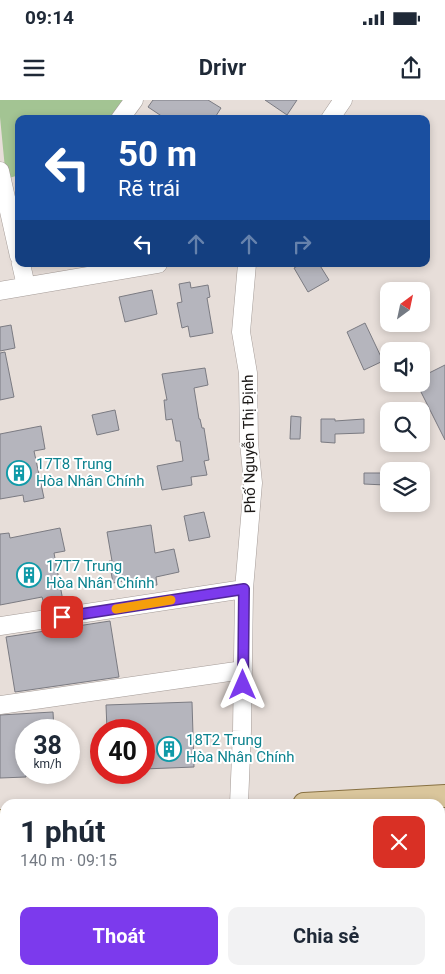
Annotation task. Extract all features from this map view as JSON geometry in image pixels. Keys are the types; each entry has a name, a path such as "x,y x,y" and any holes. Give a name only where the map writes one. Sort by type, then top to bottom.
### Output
{"main road":[{"path":"414,799 445,796"}],"street":[{"path":"123,115 134,100"},
{"path":"333,115 343,100"},
{"path":"7,180 15,231"},
{"path":"21,267 26,286"},
{"path":"0,291 140,267"},
{"name":"Phố Nguyễn Thị Định","path":"239,799 244,589 253,483 249,443 248,373 241,332 247,267"},
{"path":"0,626 244,589"},
{"path":"0,705 243,670"}],"green space":[{"path":"0,100 123,100 114,115 15,115 15,176 6,179"}],"building":[{"path":"153,100 208,100 221,108 217,115 160,115 148,107"},
{"path":"265,100 297,100 287,115"},
{"path":"321,267 329,280 308,292 294,268"},
{"path":"190,282 191,288 208,285 210,297 207,298 213,333 190,337 188,326 182,328 177,303 182,302 179,284"},
{"path":"152,290 157,314 125,322 119,297"},
{"path":"365,323 380,355 380,362 364,370 347,332"},
{"path":"11,325 15,348 0,351 0,327"},
{"path":"5,352 14,397 0,400 0,353"},
{"path":"445,365 445,440 430,410 430,402 426,402 421,392 430,392 430,372"},
{"path":"205,368 208,385 194,388 199,419 202,428 204,428 209,460 204,461 207,475 191,477 192,485 162,490 157,466 183,461 180,441 176,441 172,419 166,420 164,400 167,400 162,374"},
{"path":"115,410 119,430 97,435 92,415"},
{"path":"291,416 301,417 300,439 290,439"},
{"path":"321,419 335,419 335,421 364,419 364,433 335,434 335,443 321,442"},
{"name":"17T8 Trung Hòa Nhân Chính","path":"41,426 45,449 34,451 44,498 24,502 23,495 0,499 0,434"},
{"path":"364,473 380,473 380,485 364,484"},
{"path":"204,512 210,537 189,541 184,516"},
{"path":"151,525 155,553 174,549 179,572 156,577 157,585 140,587 138,578 113,583 109,561 112,561 107,532"},
{"name":"17T7 Trung Hòa Nhân Chính","path":"60,528 65,551 54,553 63,601 44,604 42,597 0,605 0,534 9,533 10,538"},
{"path":"110,621 119,677 15,692 6,637"},
{"name":"18T2 Trung Hòa Nhân Chính","path":"192,702 194,767 155,769 155,719 107,719 106,705"},
{"path":"53,712 53,719 15,719 15,777 0,778 0,715"}],"slow traffic":[{"path":"116,609 171,600"}],"place":[{"name":"17T8 Trung Hòa Nhân Chính","path":"19,473"},
{"name":"17T7 Trung Hòa Nhân Chính","path":"29,575"},
{"name":"18T2 Trung Hòa Nhân Chính","path":"169,749"}],"route":[{"path":"62,617 244,589 243,685"}]}
